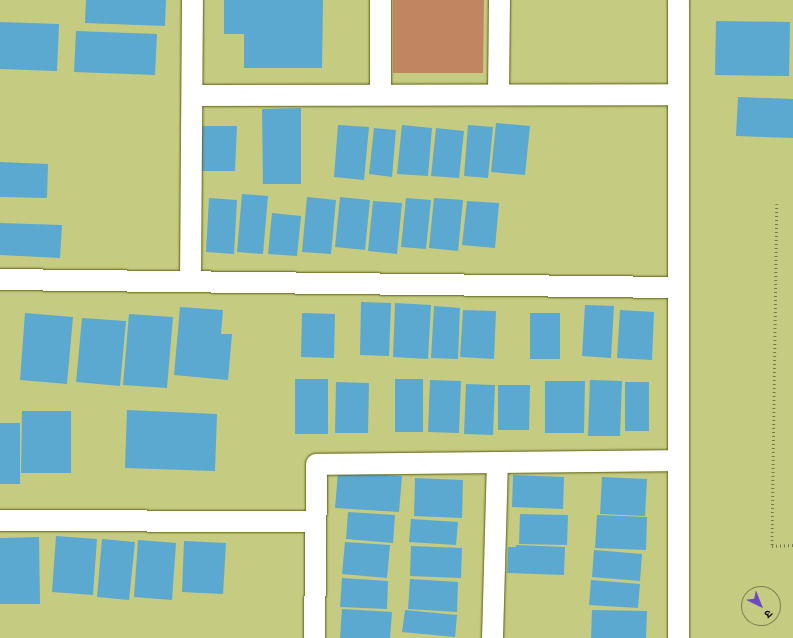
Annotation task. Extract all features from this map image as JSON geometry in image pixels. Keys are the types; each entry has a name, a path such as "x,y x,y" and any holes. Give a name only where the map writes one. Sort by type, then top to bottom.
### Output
{"street":[{"path":"190,281 192,0"},
{"path":"380,0 380,94"},
{"path":"498,94 499,0"},
{"path":"678,0 678,638"},
{"path":"192,94 678,94"},
{"path":"0,279 678,287"},
{"path":"314,638 316,464 678,460"},
{"path":"492,638 497,462"},
{"path":"0,520 315,521"}],"path":[{"path":"777,204 772,546 793,545"}],"shaded area":[{"path":"393,0 484,0 483,73 393,73"}],"building":[{"path":"86,0 166,0 165,26 85,23"},
{"path":"224,0 323,0 322,68 244,68 244,34 224,34"},
{"path":"716,21 790,22 789,76 715,75"},
{"path":"0,22 59,24 57,71 0,69"},
{"path":"76,31 157,34 155,75 74,72"},
{"path":"738,97 793,99 793,138 736,136"},
{"path":"301,108 301,184 263,184 262,109"},
{"path":"496,123 530,126 525,175 491,172"},
{"path":"338,125 369,127 364,180 334,177"},
{"path":"402,125 432,128 428,176 397,174"},
{"path":"468,125 493,127 488,178 464,176"},
{"path":"202,126 237,126 235,171 201,171"},
{"path":"374,128 396,130 392,177 369,174"},
{"path":"436,128 464,131 459,178 431,176"},
{"path":"0,162 48,164 47,198 0,197"},
{"path":"242,194 268,196 263,254 237,252"},
{"path":"307,197 336,200 331,254 302,252"},
{"path":"340,197 370,200 365,250 335,247"},
{"path":"209,198 237,200 234,254 206,252"},
{"path":"406,198 431,200 426,249 401,247"},
{"path":"434,198 463,200 458,251 429,248"},
{"path":"373,201 402,203 397,254 368,251"},
{"path":"467,201 499,203 495,248 462,245"},
{"path":"272,213 301,216 297,256 268,254"},
{"path":"0,223 62,225 60,258 0,255"},
{"path":"361,302 391,303 389,356 360,355"},
{"path":"395,303 431,305 428,359 393,357"},
{"path":"585,305 614,306 611,358 582,356"},
{"path":"434,306 460,308 458,359 431,358"},
{"path":"180,307 223,310 221,334 232,334 228,380 174,375"},
{"path":"463,310 496,311 494,359 460,357"},
{"path":"620,310 654,312 652,360 617,358"},
{"path":"25,313 73,317 67,384 20,380"},
{"path":"302,313 335,314 334,358 301,357"},
{"path":"530,313 560,313 560,359 530,359"},
{"path":"129,314 173,317 167,388 123,385"},
{"path":"82,318 126,321 120,386 76,382"},
{"path":"295,379 328,379 328,434 295,434"},
{"path":"395,379 423,379 423,432 395,432"},
{"path":"430,380 461,381 459,433 428,432"},
{"path":"590,380 622,381 620,436 588,436"},
{"path":"545,381 585,381 584,433 545,433"},
{"path":"336,382 369,383 368,433 335,433"},
{"path":"625,382 649,382 649,431 625,431"},
{"path":"466,384 495,385 493,435 464,434"},
{"path":"498,385 530,385 529,430 498,430"},
{"path":"127,410 217,414 215,471 125,468"},
{"path":"22,411 71,411 71,473 21,473"},
{"path":"0,423 20,423 20,484 0,484"},
{"path":"338,472 402,476 399,512 335,508"},
{"path":"513,475 564,477 563,509 512,507"},
{"path":"602,477 647,479 645,516 600,514"},
{"path":"415,478 463,480 462,518 414,516"},
{"path":"348,512 395,515 393,543 346,539"},
{"path":"520,514 568,515 567,545 519,544"},
{"path":"597,515 647,517 646,550 595,548"},
{"path":"411,519 458,522 456,545 409,542"},
{"path":"56,536 97,539 93,595 52,592"},
{"path":"39,537 40,604 0,604 0,538"},
{"path":"102,539 135,542 129,600 97,597"},
{"path":"138,540 176,543 172,600 134,597"},
{"path":"184,541 226,543 223,594 182,592"},
{"path":"345,542 390,545 387,578 342,574"},
{"path":"516,545 565,547 564,575 507,573 508,547 516,547"},
{"path":"411,546 462,548 461,578 410,576"},
{"path":"594,550 642,554 640,581 592,577"},
{"path":"342,578 388,581 387,609 340,607"},
{"path":"410,579 458,582 457,612 408,609"},
{"path":"591,580 640,584 638,608 589,605"},
{"path":"342,609 392,612 390,638 340,638"},
{"path":"405,610 457,615 455,637 402,632"},
{"path":"592,610 647,611 646,638 591,638"}]}
